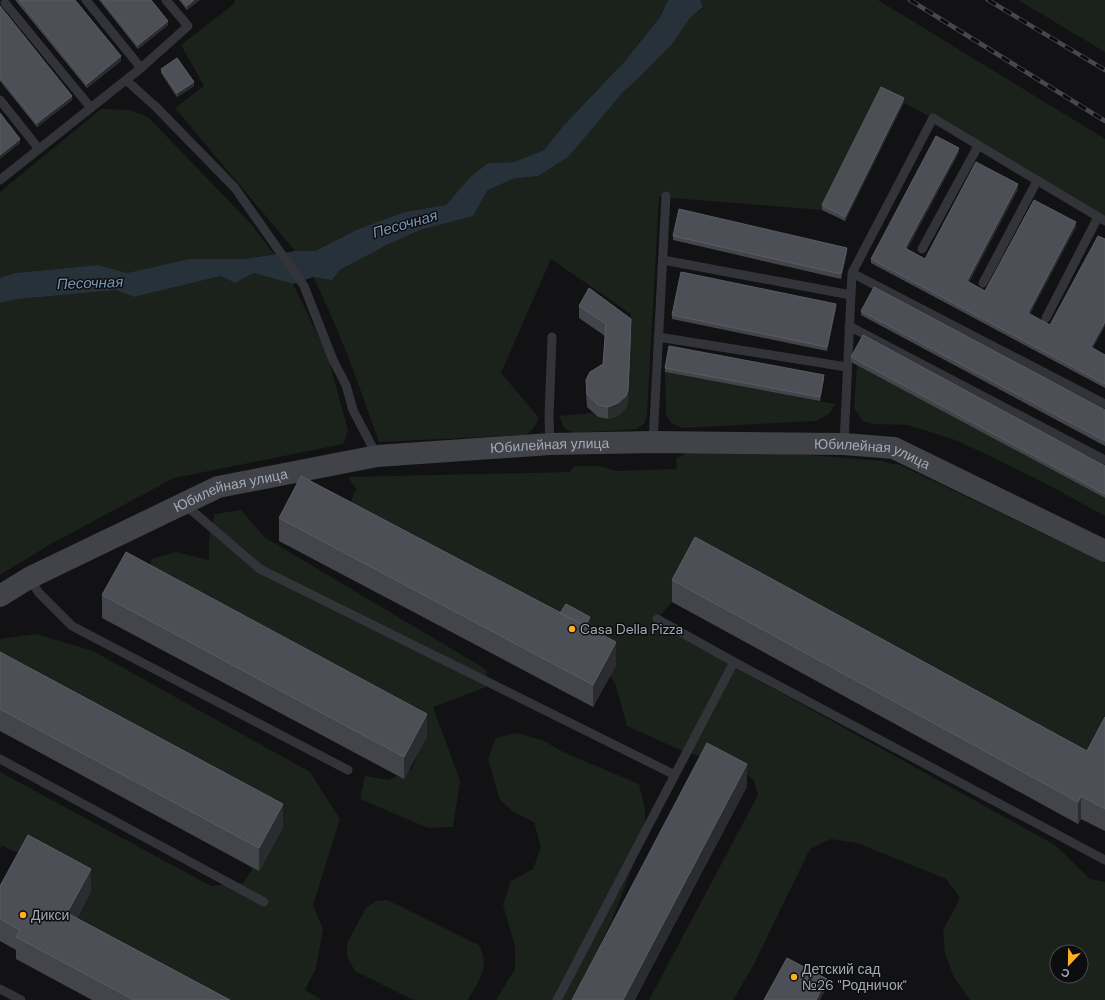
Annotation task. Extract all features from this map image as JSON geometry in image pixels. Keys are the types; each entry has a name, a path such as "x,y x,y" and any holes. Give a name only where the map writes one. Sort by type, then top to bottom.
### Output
{"street":[{"name":"Юбилейная улица","path":"0,596 29,578 182,503 218,487 377,456 550,444 653,442 844,444 894,448 1105,550"}],"lane":[{"path":"86,0 141,68"},
{"path":"0,180 141,68 188,26 166,0"},
{"path":"5,3 91,108"},
{"path":"126,80 156,107 235,188 304,286 333,360 346,385 353,410 377,456"},
{"path":"0,100 39,149"},
{"path":"844,444 852,273 933,118 1102,219 1046,318"},
{"path":"922,249 978,146"},
{"path":"983,283 1037,181"},
{"path":"653,442 666,196"},
{"path":"662,260 851,295"},
{"path":"852,273 1105,404"},
{"path":"850,326 1105,460"},
{"path":"658,337 847,367"},
{"path":"550,444 549,417 552,338"},
{"path":"182,503 260,569 674,774"},
{"path":"29,578 39,593 72,626 348,770"},
{"path":"657,619 734,662 1105,860"},
{"path":"557,1000 734,662"},
{"path":"0,759 264,902"},
{"path":"0,989 21,1000"}],"shaded area":[{"path":"234,0 668,0 660,17 625,61 564,125 544,150 514,162 488,163 470,177 446,205 404,212 356,230 315,251 295,251 175,108 204,86 181,45 235,3"},
{"path":"700,0 878,0 1105,139 1105,221 933,118 881,91 822,210 659,197 647,414 645,423 636,429 575,433 565,429 559,416 592,413 598,417 626,408 628,402 631,314 551,259 501,373 539,418 534,428 526,435 379,442 340,338 313,277 332,280 340,270 385,246 420,230 472,216 487,191 512,179 538,176 673,43 690,18 703,8"},
{"path":"1018,0 1105,0 1105,52"},
{"path":"101,109 130,110 148,117 252,225 274,254 244,259 189,259 127,273 98,265 15,273 0,278 0,192"},
{"path":"254,273 293,284 327,354 348,430 343,444 174,478 49,545 0,575 0,303 19,299 116,290 134,297 221,276 235,283"},
{"path":"857,365 1105,498 1105,516 1037,479 958,441 908,425 872,424 863,421 854,408"},
{"path":"665,372 835,404 829,414 816,421 682,428 671,423 666,414"},
{"path":"697,446 884,461 891,464 898,464 1105,563 1105,739 1087,773 695,560 672,602 657,619 657,624 1055,845 1090,879 1105,882 1105,1000 970,1000 954,977 945,954 943,930 960,898 946,879 857,843 831,839 810,849 752,968 733,1000 649,1000 758,795 754,780 734,767 683,751 627,726 615,683 601,666 347,515 354,492 357,490 348,477 570,472 574,466 599,466 616,471 677,469 676,459"},
{"path":"241,510 264,537 487,670 486,687 433,707 460,781 453,827 428,828 360,799 365,776 389,780 412,769 423,738 149,583 151,559 176,552 209,560 209,537 215,514"},
{"path":"36,634 93,651 310,772 340,819 313,905 323,929 316,968 305,990 322,1000 188,1000 67,936 28,857 2,846 0,849 0,772 211,886 243,883 256,864 0,681 0,639"},
{"path":"516,733 542,740 565,753 639,784 645,809 645,835 611,922 573,1000 496,1000 515,969 515,946 503,905 511,881 533,869 541,847 534,822 514,812 500,800 488,759 496,738"},
{"path":"387,900 479,945 484,960 484,966 468,1000 413,1000 355,971 347,957 347,943 366,908 376,901"}],"water":[{"name":"Песочная","path":"668,0 700,0 703,7 690,18 673,43 638,79 623,92 568,157 538,176 512,179 487,191 473,216 420,230 385,246 340,270 332,280 313,277 293,284 254,273 235,283 221,276 134,297 116,290 19,299 0,303 0,278 15,273 98,265 127,273 189,259 244,259 295,251 315,251 356,230 404,212 446,205 470,177 488,163 514,162 544,150 564,125 625,61 660,17"}],"building":[{"path":"19,0 75,0 121,56 87,84"},
{"path":"102,0 151,0 168,21 138,45"},
{"path":"182,0 194,0 187,6"},
{"path":"0,6 72,96 37,123 0,77"},
{"path":"177,58 194,82 177,93 161,69"},
{"path":"881,87 904,98 845,217 822,205"},
{"path":"0,113 20,139 0,155"},
{"path":"936,136 959,148 905,248 925,259 976,162 1018,184 967,281 985,291 1034,200 1076,222 1028,313 1050,325 1098,236 1105,239 1105,322 1091,347 1105,355 1105,384 871,259"},
{"path":"679,209 847,248 841,274 673,236"},
{"path":"681,272 836,304 827,347 672,315"},
{"path":"874,287 1105,410 1105,441 861,311"},
{"path":"589,288 631,319 628,390 626,396 618,403 608,407 598,405 587,394 586,380 590,372 603,364 606,324 579,306"},
{"path":"863,335 1105,466 1105,494 851,357"},
{"path":"669,346 824,375 820,397 665,368"},
{"path":"301,476 616,642 593,685 279,518"},
{"path":"695,537 1087,751 1105,717 1105,809 1081,796 1078,802 672,580"},
{"path":"126,552 427,714 404,757 102,595"},
{"path":"566,604 590,617 585,626 560,613"},
{"path":"0,652 283,804 259,848 0,709"},
{"path":"707,743 747,764 623,1000 572,1000"},
{"path":"28,835 91,869 67,913 230,1000 134,1000 16,937 20,930 0,919 0,886"},
{"name":"Детский сад №26 \"Родничок\"","path":"787,958 827,979 816,1000 764,1000"}],"railway":[{"path":"910,0 1105,121"},
{"path":"988,0 1105,70"}],"place":[{"name":"Casa Della Pizza","path":"572,629"},
{"name":"Дикси","path":"23,915"},
{"name":"Детский сад №26 \"Родничок\"","path":"794,977"}]}
